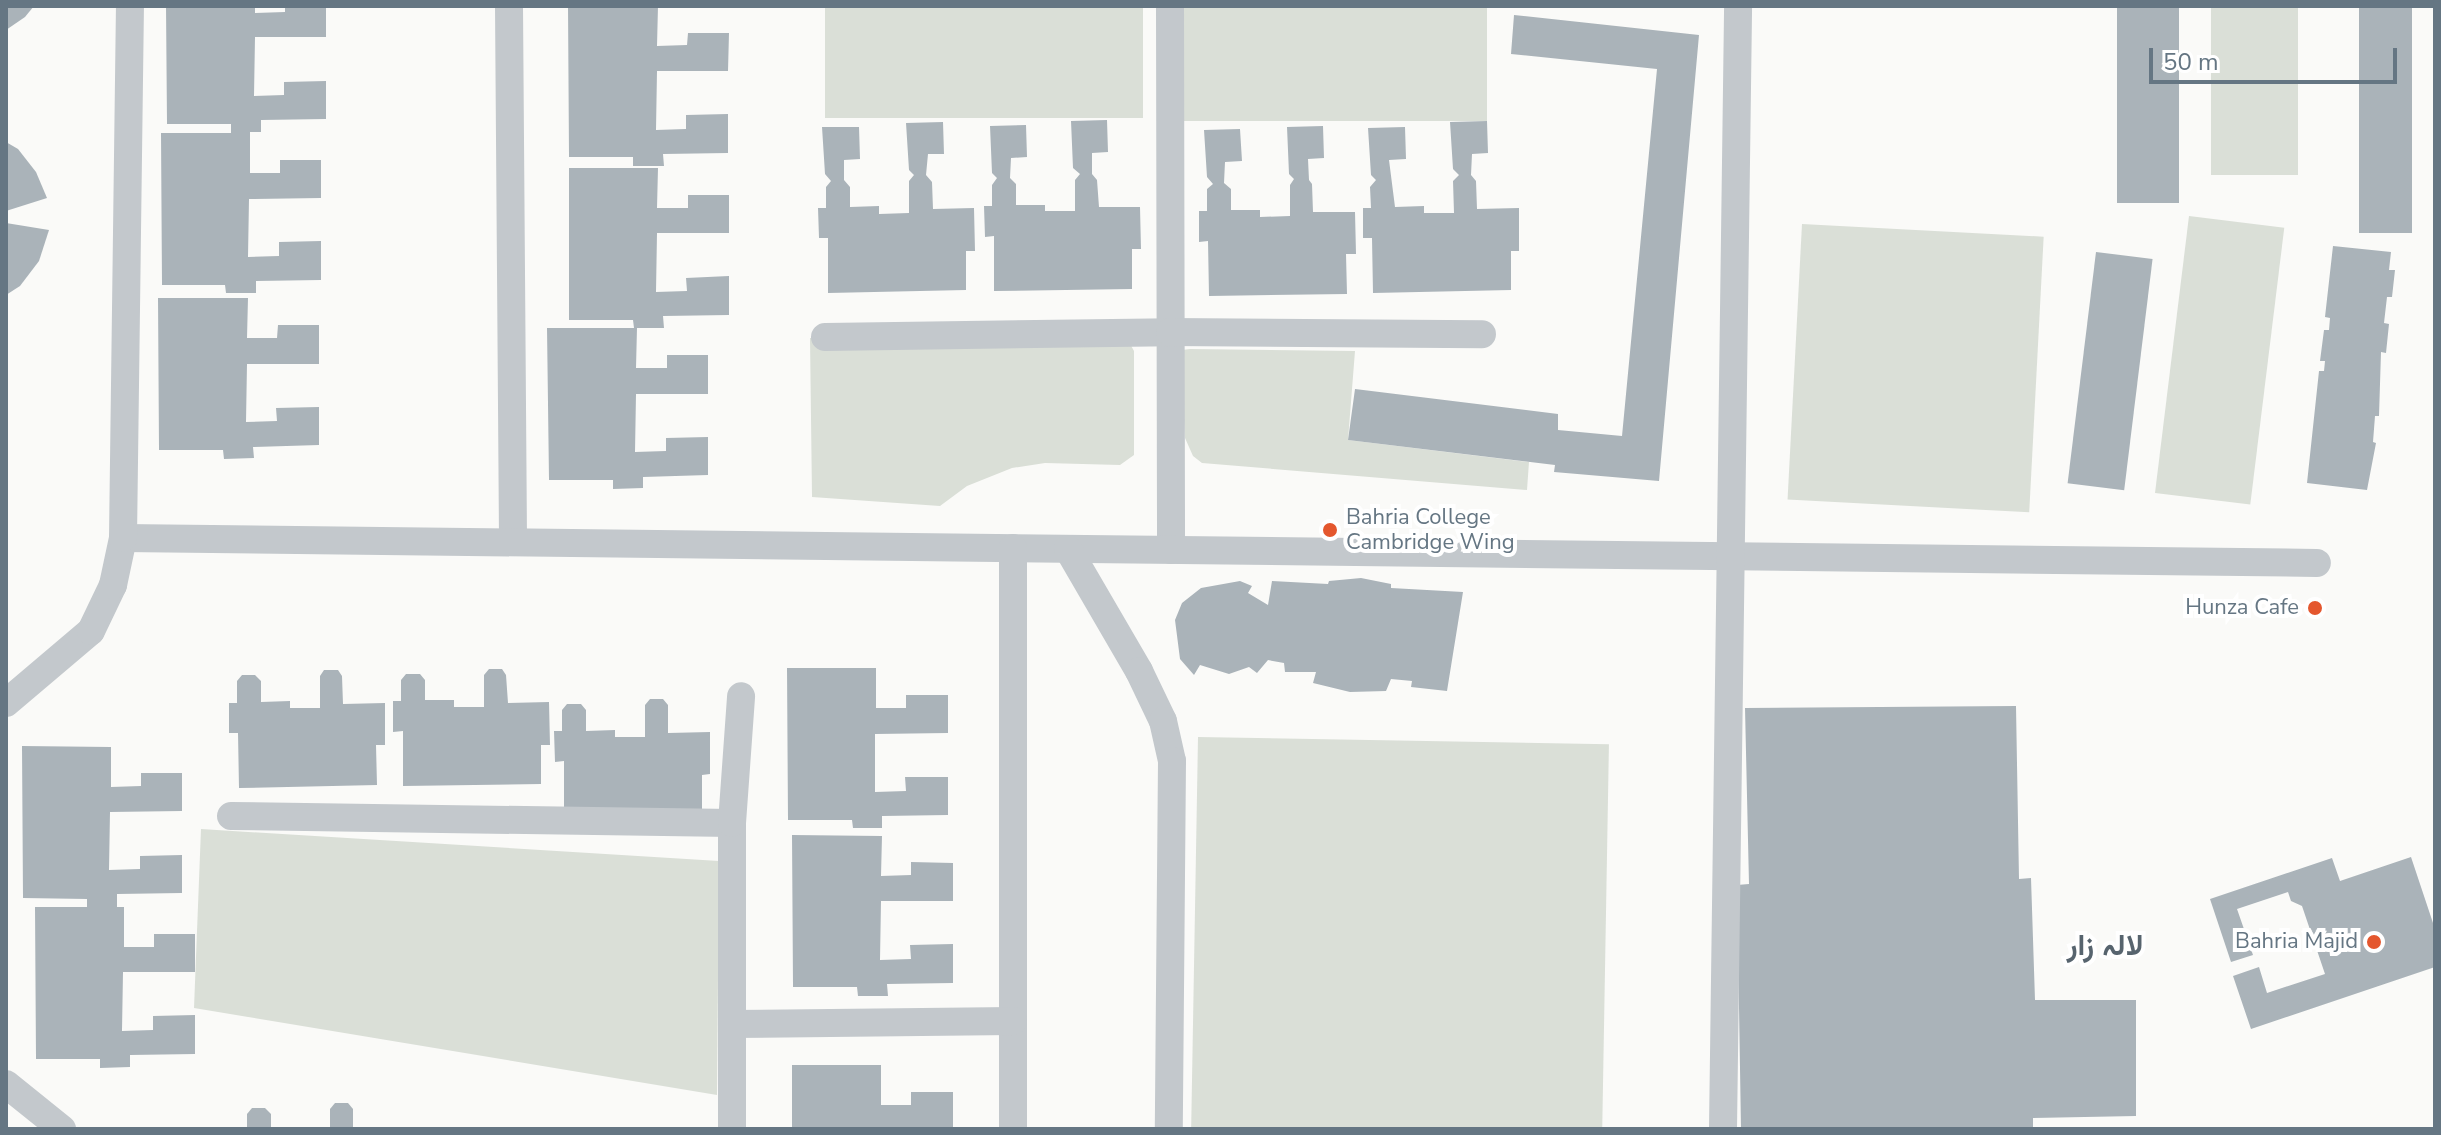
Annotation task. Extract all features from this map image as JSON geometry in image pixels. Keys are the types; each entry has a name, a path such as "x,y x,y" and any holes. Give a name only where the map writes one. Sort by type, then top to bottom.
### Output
{"street":[{"path":"6,703 91,631 113,585 123,538 130,6"},
{"path":"509,6 513,542"},
{"path":"1170,6 1171,550"},
{"path":"1723,1129 1738,6"},
{"path":"825,337 1170,332 1482,334"},
{"path":"123,538 2317,563"},
{"path":"1013,548 1013,1129"},
{"path":"1068,549 1151,696 1163,721 1172,761 1169,1129"},
{"path":"732,1129 732,823 741,696"},
{"path":"231,816 732,823"},
{"path":"732,1024 1013,1021"},
{"path":"6,1084 62,1129"}],"shaded area":[{"path":"825,6 1143,6 1143,118 825,118"},
{"path":"1177,6 1487,6 1487,121 1177,121"},
{"path":"2211,6 2298,6 2298,175 2211,175"},
{"path":"2189,216 2284,228 2250,505 2155,493"},
{"path":"1802,224 2044,237 2029,512 1788,500"},
{"path":"810,338 1129,342 1134,351 1134,455 1120,465 1045,463 1012,468 967,486 940,506 812,497"},
{"path":"1182,350 1355,351 1348,440 1529,462 1527,490 1202,463 1193,456 1185,438 1180,356"},
{"path":"1198,737 1609,744 1602,1129 1191,1129"},
{"path":"201,829 719,861 717,1095 194,1008"}],"building":[{"path":"6,6 34,6 25,17 6,30"},
{"path":"166,6 255,6 255,13 285,12 285,6 326,6 326,37 255,37 254,96 284,95 284,82 326,81 326,119 261,120 261,132 250,132 250,173 280,173 280,160 321,160 321,198 249,199 248,257 279,256 279,242 321,241 321,280 256,281 256,293 226,293 225,285 162,285 161,133 231,133 231,124 167,124"},
{"path":"568,6 658,6 657,46 687,45 688,33 729,33 728,71 657,71 656,130 686,129 686,115 728,114 728,153 663,154 664,166 633,166 633,157 569,157"},
{"path":"2117,6 2179,6 2179,203 2117,203"},
{"path":"2359,6 2412,6 2412,233 2359,233"},
{"path":"1514,15 1699,35 1659,481 1554,472 1555,465 1348,440 1355,389 1558,414 1558,430 1622,436 1657,69 1511,54"},
{"path":"1107,120 1108,152 1092,153 1092,174 1097,180 1099,207 1140,207 1141,249 1132,249 1132,289 994,291 994,236 985,237 984,206 992,206 992,185 997,178 992,173 990,126 1026,125 1027,157 1011,158 1010,178 1016,184 1016,205 1045,205 1045,211 1075,211 1075,180 1080,174 1073,168 1071,121"},
{"path":"1487,121 1488,153 1472,154 1471,175 1476,181 1477,209 1519,208 1519,251 1511,251 1511,290 1373,293 1372,238 1363,238 1363,208 1371,208 1370,187 1376,180 1371,175 1368,128 1405,127 1406,159 1389,160 1395,207 1424,206 1424,213 1454,213 1453,181 1459,175 1453,169 1450,122"},
{"path":"943,122 944,154 928,154 926,175 932,182 933,209 974,208 975,251 966,251 966,290 828,293 828,238 819,238 818,208 826,208 826,187 831,181 825,174 822,127 859,127 860,159 844,160 844,180 850,187 850,207 879,206 879,214 909,213 909,181 914,175 909,170 906,123"},
{"path":"1323,126 1324,158 1308,159 1313,212 1355,212 1356,254 1346,254 1347,294 1209,296 1208,241 1199,242 1199,211 1207,211 1207,189 1213,184 1207,177 1204,130 1240,129 1242,161 1225,162 1224,183 1231,189 1231,210 1260,210 1260,217 1290,216 1290,185 1294,179 1289,174 1287,127"},
{"path":"6,142 18,149 36,172 47,198 6,211"},
{"path":"569,168 658,168 657,208 688,208 688,195 729,195 729,233 657,233 656,292 687,291 686,278 729,276 729,315 663,316 664,328 637,328 636,368 667,368 667,355 708,355 708,394 636,394 635,452 666,451 666,438 708,437 708,475 643,477 643,488 613,489 613,480 549,480 547,328 634,328 633,320 569,320"},
{"path":"6,223 49,230 39,261 20,286 6,295"},
{"path":"2333,246 2391,252 2389,270 2395,270 2392,297 2387,297 2384,323 2389,324 2386,353 2381,352 2379,416 2375,416 2373,442 2376,443 2367,490 2307,483 2319,371 2324,371 2325,361 2320,361 2324,330 2329,330 2330,318 2325,317"},
{"path":"2096,252 2153,259 2124,490 2068,483"},
{"path":"158,298 248,298 247,338 277,338 278,325 319,325 319,364 247,364 246,422 277,421 276,408 319,407 319,445 253,447 254,458 224,459 223,450 159,450"},
{"path":"1361,578 1391,584 1391,588 1463,592 1447,691 1411,687 1412,681 1391,679 1386,691 1350,692 1313,683 1316,672 1285,672 1284,663 1268,660 1257,673 1249,667 1229,674 1200,665 1194,675 1180,659 1175,620 1182,603 1201,588 1240,581 1252,586 1248,593 1268,605 1272,581 1328,584 1329,581"},
{"path":"787,668 876,668 876,708 906,708 906,695 948,695 948,733 875,734 875,792 906,791 905,777 948,777 948,815 882,816 882,828 853,828 852,820 788,820"},
{"path":"489,669 502,669 506,675 508,703 549,702 550,745 541,745 541,784 403,786 403,731 393,732 393,701 401,701 401,680 406,674 420,674 425,680 425,700 454,700 454,707 484,707 484,675"},
{"path":"324,670 338,670 342,676 343,704 385,703 385,745 376,745 377,785 239,788 238,733 229,733 229,703 237,703 237,681 242,675 255,675 261,681 261,702 290,701 290,708 320,708 320,676"},
{"path":"650,699 663,699 668,705 668,733 710,732 710,774 702,775 702,814 564,817 564,761 555,762 554,731 562,731 562,710 567,704 581,704 586,710 586,731 615,730 615,737 645,737 645,705"},
{"path":"2016,706 2019,879 2031,878 2035,1000 2136,1000 2136,1116 2033,1118 2033,1129 1741,1129 1737,885 1749,884 1745,708"},
{"path":"22,746 111,747 111,787 141,786 141,773 182,773 182,811 110,812 109,870 140,869 140,856 182,855 182,893 117,894 117,907 124,907 124,947 154,947 154,934 195,934 195,972 123,972 122,1031 153,1030 153,1016 195,1015 195,1054 130,1055 130,1067 100,1068 100,1059 36,1059 35,907 87,907 87,899 23,898"},
{"path":"792,835 882,836 881,876 911,875 911,862 953,863 953,901 881,901 880,960 911,959 910,945 953,944 953,983 887,984 888,996 858,996 857,987 793,987"},
{"name":"Bahria Majid","path":"2411,857 2435,929 2435,967 2251,1029 2233,976 2259,967 2267,993 2325,974 2302,906 2291,901 2288,892 2237,909 2253,955 2231,962 2210,899 2332,858 2340,881"},
{"path":"792,1065 881,1065 881,1105 911,1105 911,1092 953,1092 953,1129 792,1129"},
{"path":"335,1103 348,1103 353,1109 353,1129 330,1129 330,1109"},
{"path":"252,1108 265,1108 271,1114 271,1129 247,1129 247,1114"}],"place":[{"name":"Bahria College Cambridge Wing","path":"1330,530"},
{"name":"Hunza Cafe","path":"2315,608"},
{"name":"Bahria Majid","path":"2374,942"}],"district":[{"name":"لالہ زار","path":"2105,946"}]}
